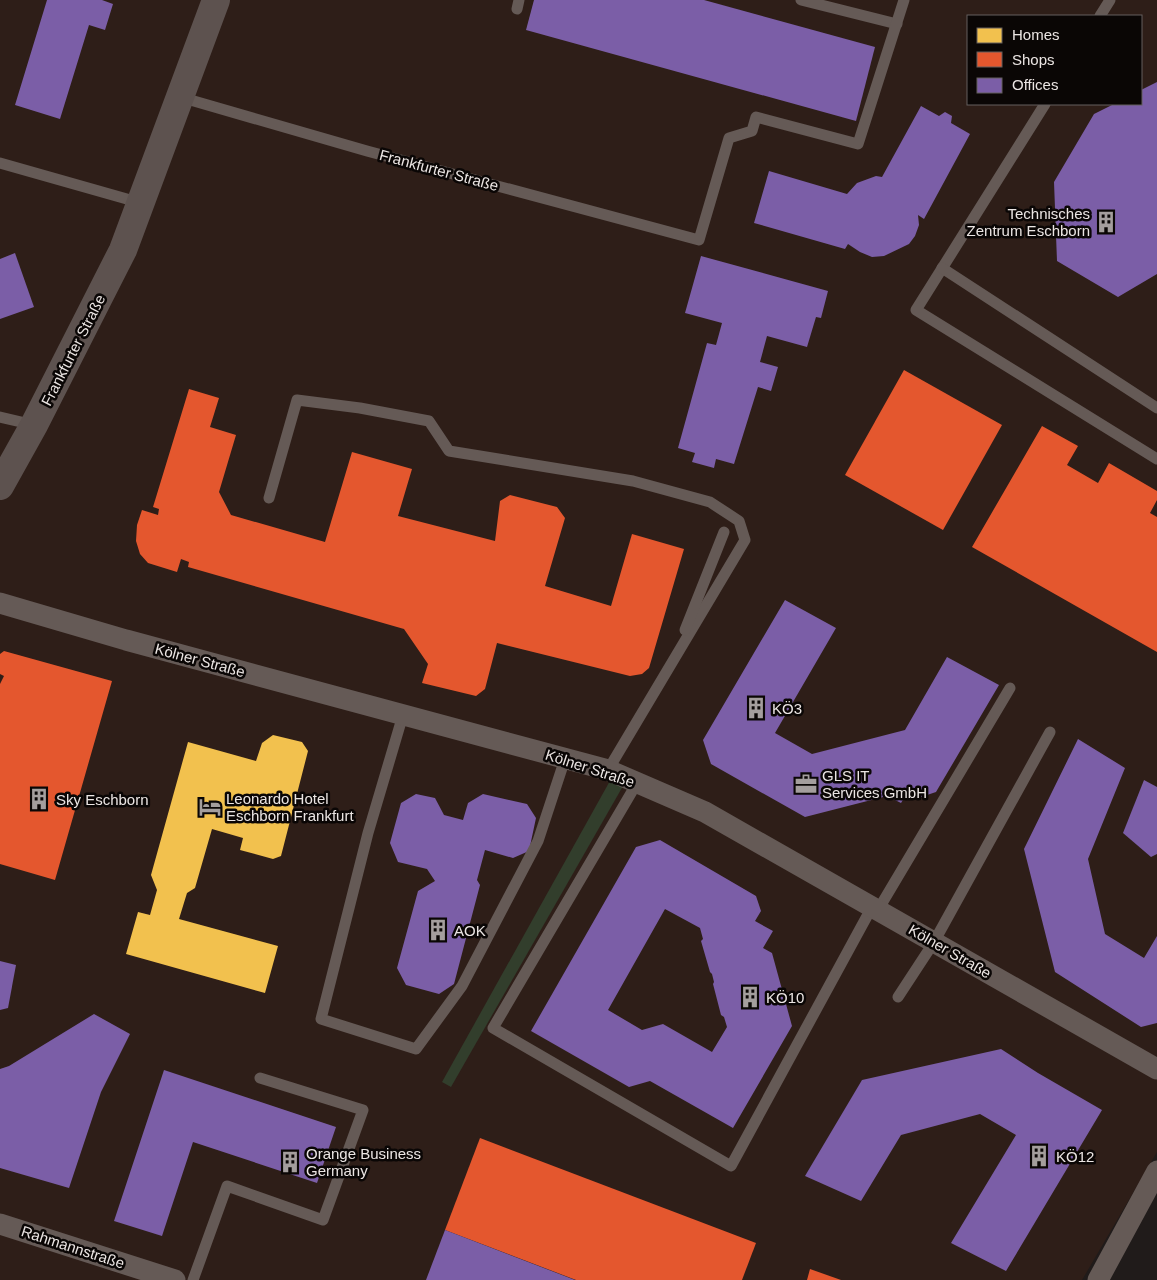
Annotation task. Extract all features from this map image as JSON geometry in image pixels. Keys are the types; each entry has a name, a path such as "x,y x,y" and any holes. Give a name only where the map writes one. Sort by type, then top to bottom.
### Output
{"street":[{"name":"Frankfurter Straße","path":"0,486 34,425 123,250 216,0"},
{"name":"Kölner Straße","path":"0,603 126,640 608,770 705,812 1157,1069"},
{"path":"1098,1280 1157,1171"},
{"name":"Rahmannstraße","path":"0,1224 175,1280"}],"lane":[{"path":"801,0 897,24 904,0"},
{"path":"1101,15 1110,0"},
{"name":"Frankfurter Straße","path":"180,97 367,151 700,240 729,138 752,131 756,117 858,144 897,24"},
{"path":"1044,105 916,310 1157,460"},
{"path":"0,164 140,203"},
{"path":"942,268 1157,408"},
{"path":"269,498 297,400 360,408 429,421 450,451 633,482 710,502 739,521 745,540 608,770"},
{"path":"0,417 34,425"},
{"path":"673,661 724,532"},
{"path":"637,782 493,1028 731,1166 875,908 1010,688"},
{"path":"403,715 368,833 321,1020 416,1049 462,986 538,841 565,759"},
{"path":"898,997 934,942 1050,732"},
{"path":"193,1280 227,1186 323,1220 363,1110 260,1078"}],"shaded area":[{"path":"0,0 1157,0 1157,1152 1082,1280 0,1280"}],"green space":[{"path":"611,779 623,786 451,1087 442,1082"}],"building: Homes":[{"path":"273,735 302,742 308,751 281,856 273,859 240,850 243,838 212,829 195,888 187,893 179,919 278,946 265,993 126,954 138,912 150,915 157,890 151,875 188,742 256,761 262,743"}],"building: Shops":[{"path":"904,370 1002,425 943,530 845,475"},
{"path":"189,389 219,398 210,427 236,435 219,492 231,515 325,542 352,452 412,469 398,516 495,541 500,501 510,495 557,507 565,518 545,586 611,606 632,534 684,549 649,668 642,674 630,676 497,643 485,689 476,696 422,683 428,664 404,629 188,567 189,562 181,559 177,572 148,563 140,554 136,541 137,525 142,510 158,515 159,509 153,507"},
{"path":"1042,426 1078,446 1067,465 1098,483 1109,463 1157,491 1157,500 1150,513 1157,517 1157,652 972,547"},
{"name":"Sky Eschborn","path":"4,651 112,681 55,880 0,864 0,684 4,676 0,674 0,654"},
{"path":"480,1138 756,1243 742,1280 576,1280 445,1230"},
{"path":"810,1269 841,1280 807,1280"}],"building: Offices":[{"path":"47,0 102,0 113,4 105,30 89,25 60,119 15,105"},
{"path":"534,0 704,0 875,47 856,121 526,30"},
{"name":"Technisches Zentrum Eschborn","path":"1157,82 1157,274 1118,297 1057,261 1054,182 1094,114 1112,105 1142,105 1142,90"},
{"path":"921,106 939,116 945,112 952,116 951,123 970,134 924,219 918,215 919,225 915,236 909,244 884,256 872,257 848,244 845,249 754,223 769,171 847,194 857,183 876,176 882,177"},
{"path":"15,253 34,307 0,319 0,259"},
{"path":"701,256 828,291 821,318 816,317 807,347 767,336 760,362 778,367 771,391 758,387 734,464 716,459 714,468 692,462 695,453 678,448 707,343 716,345 722,323 685,313"},
{"name":"KÖ3","path":"785,600 836,628 775,733 812,754 905,730 947,657 999,685 936,792 921,797 909,790 901,803 887,796 805,817 711,764 703,740"},
{"path":"1078,739 1125,768 1088,859 1105,934 1144,958 1157,936 1157,1023 1141,1027 1055,972 1024,849"},
{"path":"1144,780 1157,787 1157,854 1151,857 1123,833"},
{"name":"AOK","path":"416,794 435,798 444,815 463,820 468,803 483,794 527,804 536,818 529,851 513,858 485,850 477,880 480,885 454,984 439,994 406,985 397,968 418,891 435,881 427,869 398,862 390,843 401,803"},
{"name":"KÖ10","path":"660,840 756,896 761,911 755,921 773,931 763,948 772,953 792,1026 733,1128 650,1081 629,1087 531,1031 636,847","holes":["665,909 700,928 703,939 701,941 712,974 721,1015 724,1017 727,1027 712,1052 663,1024 642,1030 608,1010"]},
{"path":"0,961 16,965 8,1008 0,1010"},
{"path":"94,1014 130,1034 101,1092 69,1188 0,1168 0,1069 9,1066"},
{"name":"KÖ12","path":"1001,1049 1102,1110 1006,1271 951,1243 1016,1135 980,1114 901,1135 861,1201 805,1176 862,1080"},
{"name":"Orange Business Germany","path":"164,1070 336,1127 317,1183 193,1142 162,1236 114,1221"},
{"path":"445,1230 575,1280 426,1280"}],"place":[{"name":"Technisches Zentrum Eschborn","path":"1106,222"},
{"name":"KÖ3","path":"756,708"},
{"name":"GLS IT Services GmbH","path":"806,784"},
{"name":"Sky Eschborn","path":"39,799"},
{"name":"Leonardo Hotel Eschborn Frankfurt","path":"210,807"},
{"name":"AOK","path":"438,930"},
{"name":"KÖ10","path":"750,997"},
{"name":"KÖ12","path":"1039,1156"},
{"name":"Orange Business Germany","path":"290,1162"}]}
